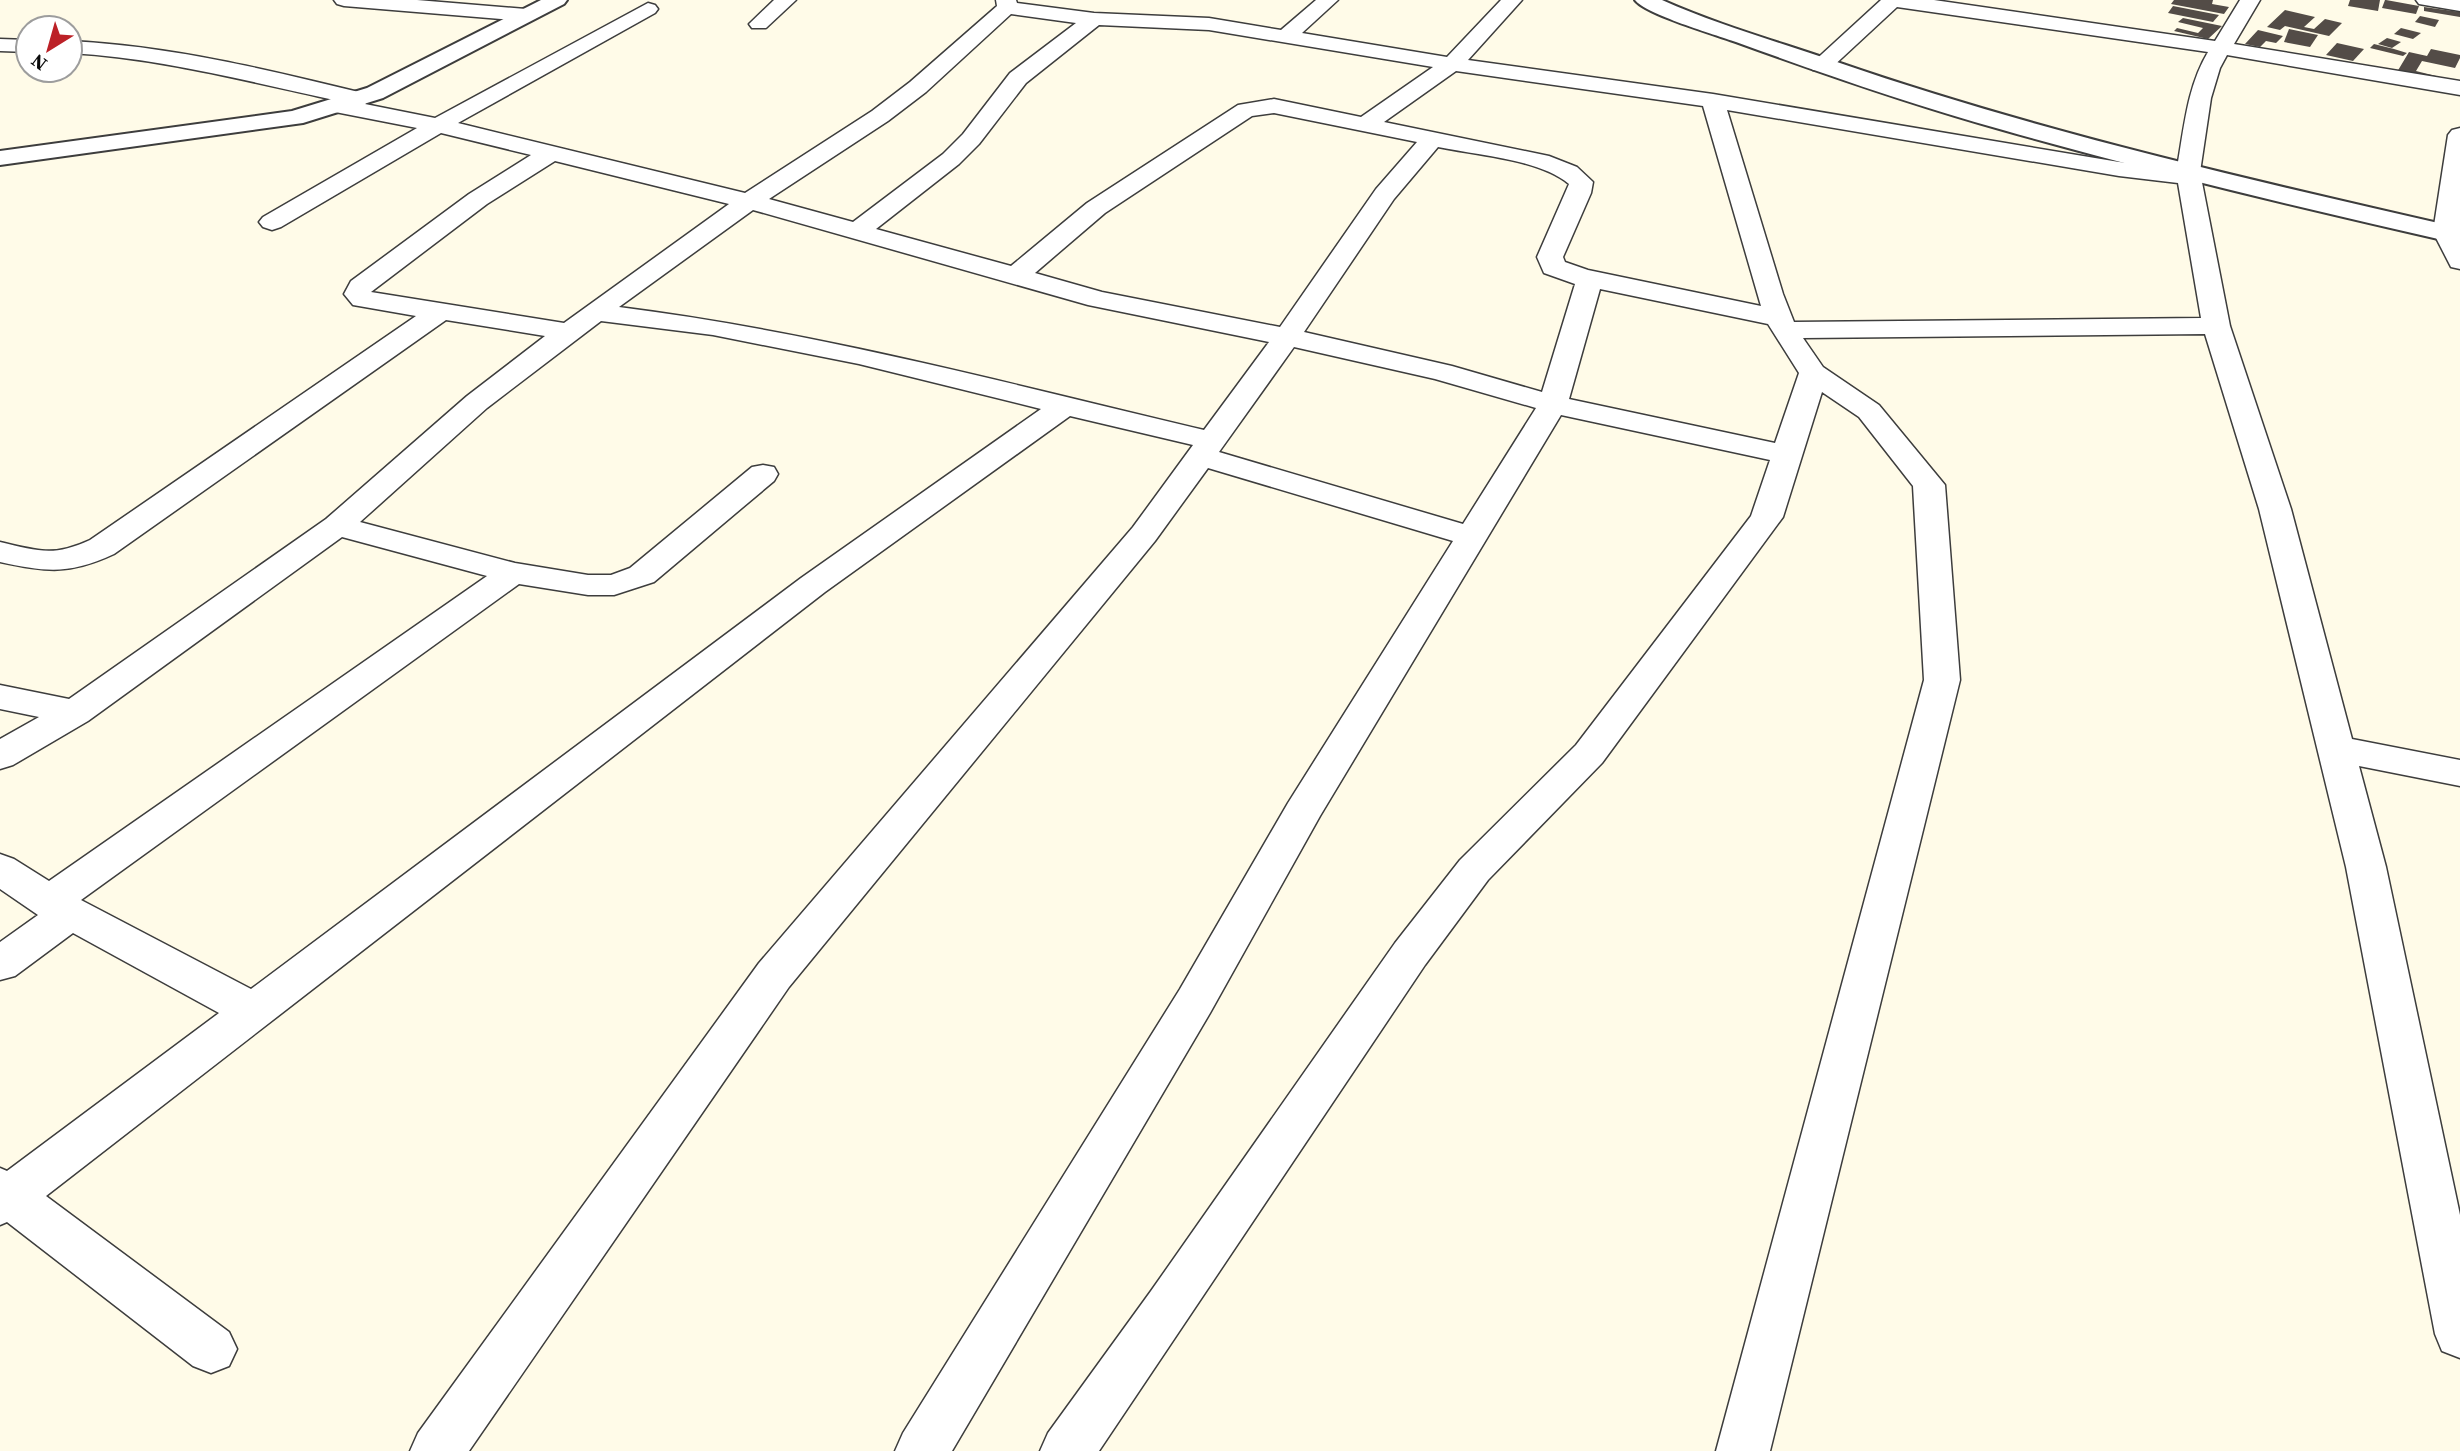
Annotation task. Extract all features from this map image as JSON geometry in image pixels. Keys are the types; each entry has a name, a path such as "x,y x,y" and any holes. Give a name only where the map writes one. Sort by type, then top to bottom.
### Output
{"street":[{"path":"344,0 526,15"},
{"path":"0,158 295,118 349,102 557,0"},
{"path":"759,24 786,0"},
{"path":"1168,21 1185,0"},
{"path":"1286,36 1328,0"},
{"path":"1366,124 1454,62 1512,0"},
{"path":"1645,0 1821,65 2009,124 2189,175 2453,234"},
{"path":"1821,65 1893,0 2222,48 2460,88"},
{"path":"2250,0 2209,68 2203,88 2189,175 2216,326 2275,509 2366,867 2460,1334"},
{"path":"2426,0 2460,5"},
{"path":"0,756 75,712 337,526 477,402 749,201 880,116 918,87 1006,4 1094,19 1209,24 1521,75 1713,101 2119,169 2189,175"},
{"path":"272,222 438,125 648,9"},
{"path":"856,232 951,159 971,139 1018,78 1094,19"},
{"path":"84,47 104,47 155,56 552,152 749,201 1098,299 1442,372 1553,404 1787,455"},
{"path":"1713,101 1770,295 1782,324 1813,373 1869,411 1929,485 1942,680 1744,1451"},
{"path":"1014,277 1096,208 1246,110 1274,106 1541,161 1569,172 1581,182 1579,193 1550,257 1553,267 1590,279 1782,324 2216,326"},
{"path":"2460,135 2453,234 2460,261"},
{"path":"437,1451 774,975 1144,534 1287,337 1385,194 1433,138"},
{"path":"552,152 478,199 360,287 357,294 363,299 570,331"},
{"path":"922,1451 1195,1001 1302,813 1553,404 1590,279"},
{"path":"0,552 54,564 74,561 102,547 442,312"},
{"path":"595,313 713,327 833,351 1063,407 1206,449 1470,536"},
{"path":"1067,1451 1169,1307 1409,954 1474,870 1589,754 1767,517 1813,373"},
{"path":"211,1349 3,1196 254,1011 813,586 1063,407"},
{"path":"337,526 513,573 588,585 614,585 642,575 763,474"},
{"path":"0,964 60,908 513,573"},
{"path":"0,697 75,712"},
{"path":"2336,748 2460,773"},
{"path":"0,869 60,908 254,1011"}],"building":[{"path":"2174,0 2213,0 2212,4 2229,7 2224,14 2171,4"},
{"path":"2350,0 2380,0 2378,11 2348,6"},
{"path":"2385,0 2419,6 2416,14 2382,8"},
{"path":"2173,6 2219,15 2213,22 2168,13"},
{"path":"2424,7 2460,12 2460,17 2424,11"},
{"path":"2285,10 2315,17 2304,27 2314,29 2325,19 2342,23 2329,36 2285,26 2280,30 2267,27"},
{"path":"2420,16 2439,20 2435,27 2415,22"},
{"path":"2183,18 2222,26 2208,39 2174,31 2177,28 2198,33 2203,28 2178,22"},
{"path":"2401,28 2421,33 2413,39 2394,34"},
{"path":"2289,29 2318,35 2310,47 2284,42"},
{"path":"2258,30 2283,36 2276,43 2266,41 2260,47 2245,44"},
{"path":"2387,38 2401,42 2392,48 2378,44"},
{"path":"2337,43 2364,49 2353,61 2326,55"},
{"path":"2374,44 2407,53 2403,56 2370,48"},
{"path":"2431,49 2460,55 2455,68 2422,61 2416,71 2436,76 2434,79 2397,72 2409,52 2427,56"}]}
